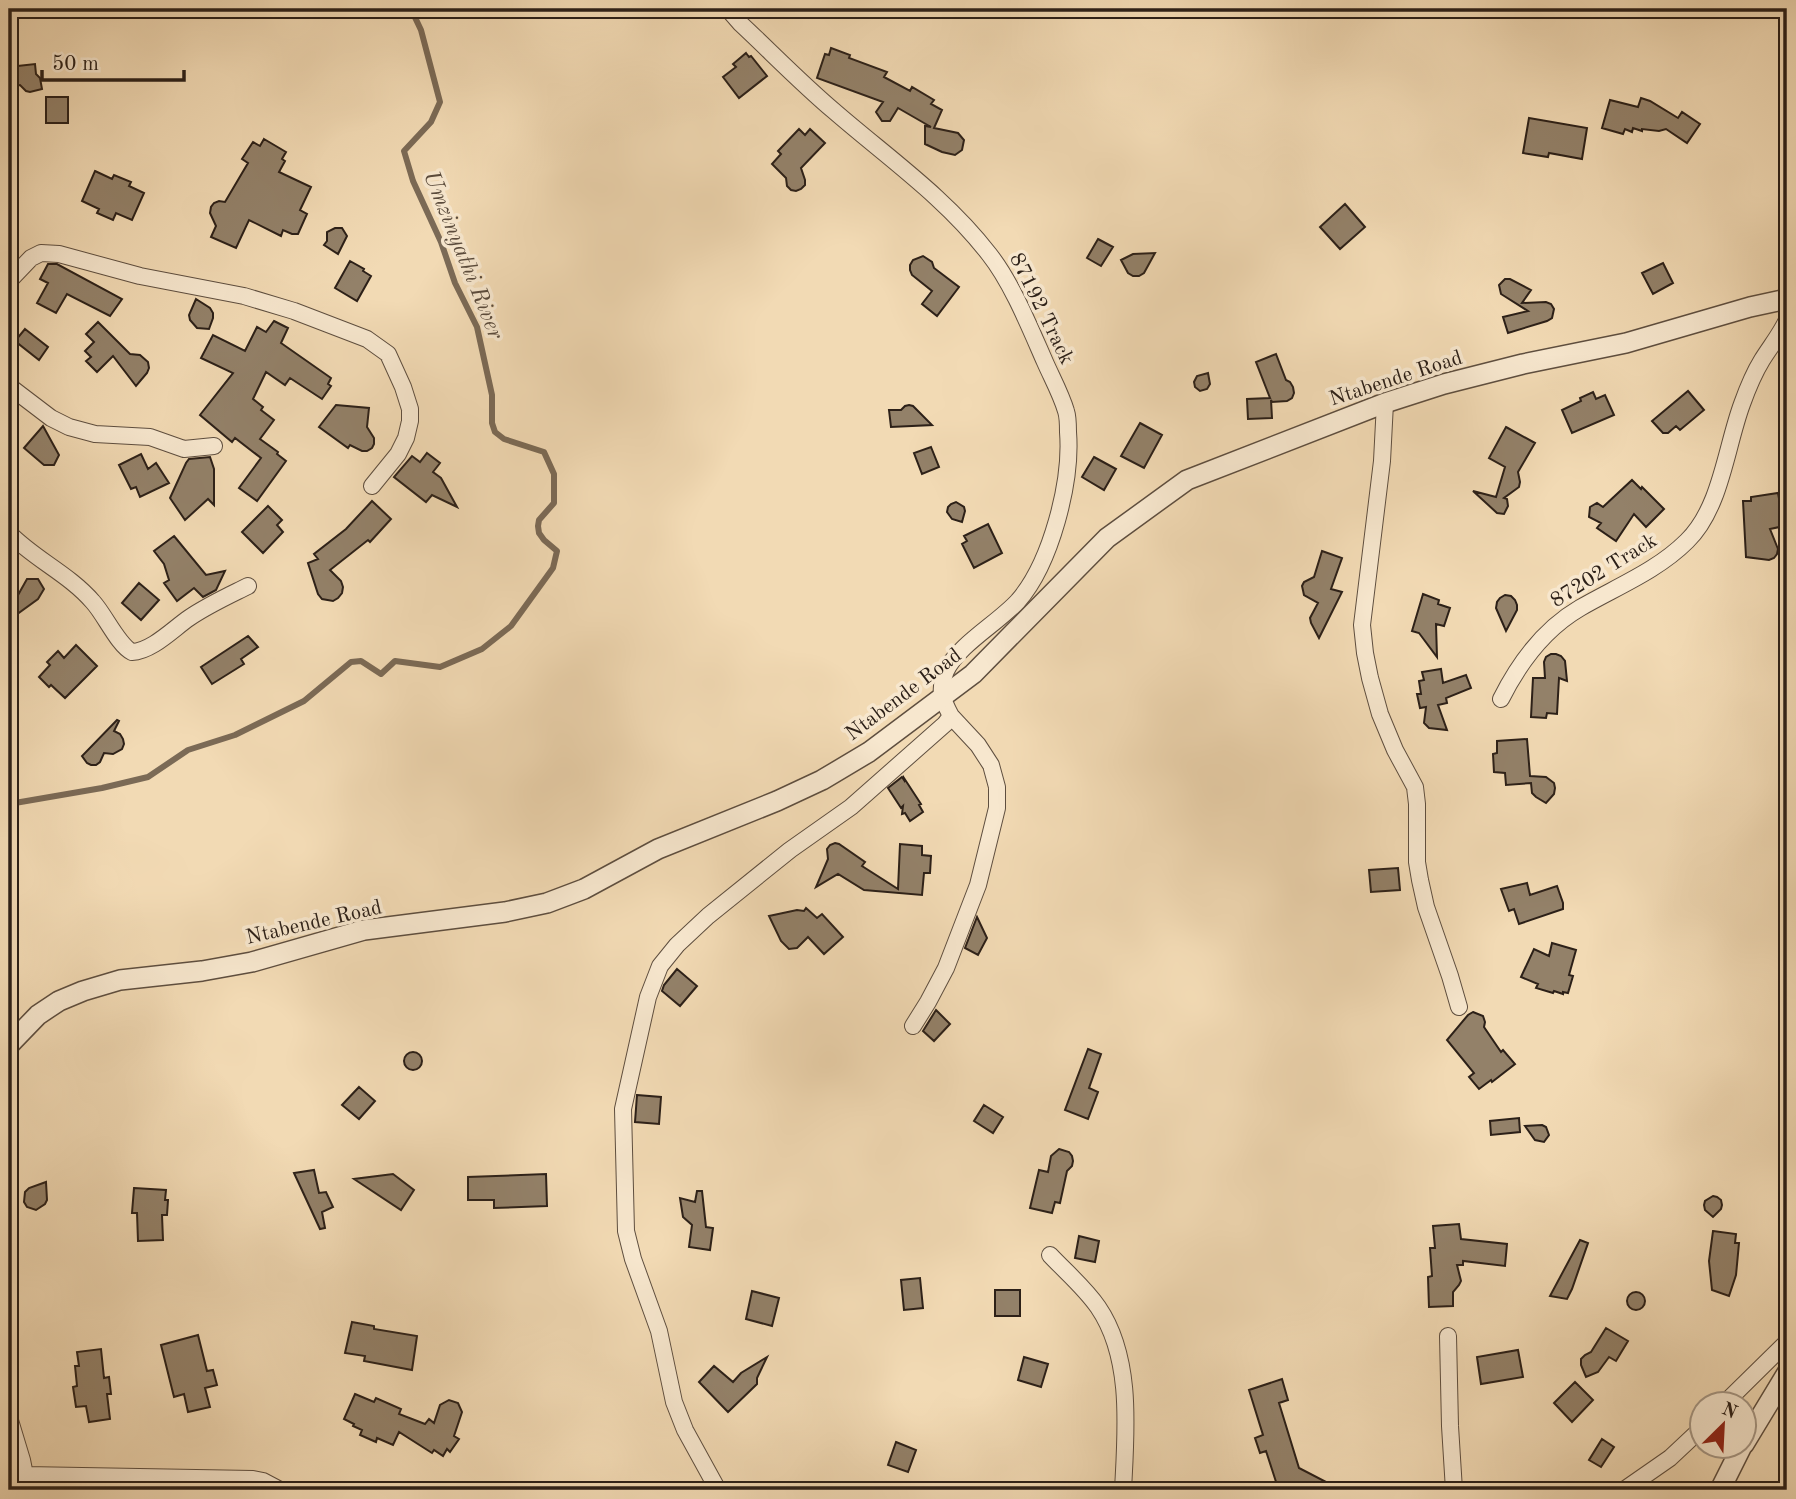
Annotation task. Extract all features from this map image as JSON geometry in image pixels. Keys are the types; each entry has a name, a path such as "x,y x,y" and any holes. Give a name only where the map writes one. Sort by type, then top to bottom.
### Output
{"street":[{"name":"87192 Track","path":"728,9 832,109 920,183 990,255 1016,298 1067,412 1070,449 1064,495 1054,533 1035,576 1018,601 964,647 949,665 943,682 942,698"},
{"path":"9,281 31,258 41,253 59,254 140,276 244,296 294,311 367,339 388,354 404,387 410,409 406,438 398,454 372,486"},
{"name":"Ntabende Road","path":"9,1045 38,1015 83,990 120,980 202,971 252,962 365,930 466,918 547,903 584,889 658,849 822,780 869,752 973,674 1107,538 1186,480 1385,403 1444,384 1523,364 1626,343 1787,299"},
{"name":"87202 Track","path":"1501,699 1522,662 1538,642 1559,623 1578,609 1648,572 1689,540 1710,509 1742,404 1760,362 1782,332 1787,320"},
{"path":"9,386 51,418 69,427 96,434 150,437 184,449 214,446"},
{"path":"1385,403 1382,461 1362,625 1370,678 1380,714 1415,787 1420,880 1426,907 1459,1007"},
{"path":"9,533 45,564 78,587 107,619 124,647 132,652 147,649 190,617 248,586"},
{"path":"913,1027 946,968 978,885 997,808 997,787 991,765 978,745 951,716 942,698"},
{"path":"718,1490 685,1430 674,1402 659,1331 625,1231 623,1109 648,996 660,966 708,915 790,850 851,807 922,746 951,716"},
{"path":"1050,1255 1097,1304 1108,1322 1114,1341 1121,1365 1124,1396 1123,1490"},
{"path":"1448,1336 1454,1490"},
{"path":"1739,1390 1787,1342"},
{"path":"1758,1420 1787,1373"},
{"path":"9,1417 27,1483 253,1479 263,1480 280,1490"},
{"path":"1625,1490 1670,1458 1688,1441"},
{"path":"1720,1490 1735,1460"}],"building":[{"path":"831,48 850,55 849,58 887,72 884,77 910,91 912,87 934,100 931,104 942,110 934,128 958,133 964,140 962,150 955,155 925,144 925,126 931,127 898,108 890,121 882,121 876,112 883,102 817,78 825,54 829,55"},
{"path":"746,53 767,76 739,98 723,77 736,67 733,64"},
{"path":"35,64 42,89 30,92 20,85 9,87 9,67"},
{"path":"46,97 68,97 68,123 46,123"},
{"path":"1641,98 1678,118 1682,112 1700,124 1687,143 1666,129 1642,131 1633,128 1632,132 1625,129 1623,134 1602,128 1610,100 1638,107"},
{"path":"1529,118 1587,128 1582,159 1549,153 1548,157 1523,153"},
{"path":"799,129 805,135 810,129 825,143 801,168 805,185 796,191 787,186 786,178 772,164 781,154 778,151"},
{"path":"264,139 286,152 279,172 311,187 300,210 307,214 298,234 283,230 281,236 249,220 236,248 211,237 216,226 210,213 211,207 219,201 225,202 248,163 242,159 253,142 260,146"},
{"path":"95,171 112,179 114,175 131,182 129,186 144,193 132,220 116,213 113,220 97,213 99,209 82,201"},
{"path":"1345,204 1365,227 1340,249 1320,227"},
{"path":"342,228 347,236 338,254 324,245 327,232"},
{"path":"1098,239 1113,247 1101,266 1087,258"},
{"path":"1155,253 1144,273 1139,276 1128,273 1121,260 1133,254"},
{"path":"923,256 959,287 937,316 922,304 932,291 912,275 910,270 913,260"},
{"path":"350,261 371,276 357,301 335,288"},
{"path":"1663,263 1673,283 1653,294 1642,273"},
{"path":"48,264 57,264 122,299 110,316 67,294 56,313 37,303 48,283 40,279"},
{"path":"1505,279 1531,290 1522,303 1551,304 1554,309 1552,318 1508,333 1503,317 1528,311 1501,294 1499,285"},
{"path":"196,299 213,313 209,329 197,328 190,320 189,315"},
{"path":"274,321 288,328 281,343 331,378 328,384 331,386 322,399 290,378 285,385 266,372 253,399 263,407 261,410 274,420 260,439 286,461 257,501 239,488 261,458 235,438 232,442 200,415 233,373 201,358 213,335 245,351 257,327 266,332"},
{"path":"98,322 130,354 140,355 148,362 147,373 136,386 113,356 97,372 86,361 91,357 85,351 94,342 86,334"},
{"path":"25,329 48,347 39,360 15,341"},
{"path":"1276,354 1286,380 1293,387 1292,398 1287,401 1271,400 1272,418 1248,419 1247,399 1270,398 1256,362"},
{"path":"1208,373 1210,384 1207,389 1200,391 1194,382 1197,376"},
{"path":"1688,391 1704,410 1680,430 1676,426 1668,433 1663,433 1652,421"},
{"path":"1593,392 1596,399 1605,395 1614,415 1572,433 1562,410"},
{"path":"336,405 369,408 367,427 374,438 372,448 362,451 350,445 348,448 319,427"},
{"path":"909,405 932,425 891,427 889,410 901,410"},
{"path":"1140,423 1162,435 1144,468 1121,456"},
{"path":"43,426 59,455 54,465 44,465 24,448"},
{"path":"1506,427 1535,443 1518,472 1519,487 1504,498 1507,499 1508,506 1504,514 1497,513 1473,491 1496,497 1505,467 1489,458"},
{"path":"931,447 939,467 922,474 914,453"},
{"path":"427,453 440,463 433,472 441,478 457,507 432,495 426,502 394,477 412,456 420,462"},
{"path":"141,454 148,469 156,463 169,483 140,497 136,487 131,489 119,465"},
{"path":"210,457 214,469 214,505 208,499 185,520 170,498 189,459"},
{"path":"1094,457 1116,469 1104,490 1082,477"},
{"path":"1632,480 1664,509 1646,527 1634,514 1616,541 1597,528 1601,523 1589,517 1590,507 1597,503 1603,507"},
{"path":"1778,493 1784,526 1770,529 1778,549 1777,554 1769,560 1746,557 1743,501 1751,501 1751,497"},
{"path":"372,501 391,519 370,542 368,540 330,570 341,581 342,593 333,601 322,599 308,563 318,559 314,554 346,529"},
{"path":"956,502 964,507 962,522 952,519 947,512 948,507"},
{"path":"268,506 282,520 277,525 283,532 263,553 242,532"},
{"path":"988,524 1002,553 974,568 962,544 967,541 964,536"},
{"path":"174,536 206,575 225,571 216,590 203,597 194,588 177,601 164,583 169,580 164,564 154,551"},
{"path":"1322,551 1342,558 1331,589 1342,592 1319,638 1310,618 1318,603 1304,595 1302,586 1314,577"},
{"path":"27,579 38,579 44,589 38,599 9,620 9,582 18,595"},
{"path":"139,583 159,600 141,620 122,603"},
{"path":"1423,594 1450,608 1444,626 1436,624 1437,657 1419,633 1412,631"},
{"path":"1505,595 1511,596 1517,605 1506,631 1496,608 1497,602"},
{"path":"248,636 258,647 241,659 244,664 212,684 201,667"},
{"path":"76,645 97,666 65,698 39,677 50,665 47,662 58,651 64,658"},
{"path":"1551,654 1561,656 1565,661 1567,681 1559,678 1557,714 1547,713 1546,718 1531,717 1533,678 1545,678 1544,662"},
{"path":"1441,669 1443,683 1466,675 1471,688 1446,698 1447,703 1438,705 1447,730 1429,728 1424,723 1426,707 1420,708 1417,694 1421,694 1419,681 1424,680 1422,672"},
{"path":"117,720 119,721 114,731 123,739 122,749 113,754 104,753 96,765 87,763 82,756"},
{"path":"1527,739 1530,776 1546,777 1554,783 1554,794 1546,803 1532,793 1531,783 1506,785 1505,773 1494,772 1493,754 1497,753 1497,741"},
{"path":"902,777 921,804 919,805 923,812 910,821 905,813 902,814 903,806 901,808 888,788"},
{"path":"835,843 865,862 862,866 898,889 900,844 922,846 922,855 931,856 930,873 924,873 922,895 864,890 838,874 816,887 828,859 827,849"},
{"path":"1398,868 1400,890 1371,892 1369,870"},
{"path":"1527,883 1530,895 1557,886 1563,909 1519,924 1514,909 1509,911 1501,889"},
{"path":"806,908 817,918 822,914 843,937 824,954 808,937 797,948 789,949 781,941 769,916 804,911"},
{"path":"977,917 987,938 978,955 965,948"},
{"path":"1552,943 1576,950 1569,975 1573,976 1568,993 1553,993 1536,988 1538,984 1521,977 1534,949 1549,956"},
{"path":"677,969 697,986 680,1006 662,991"},
{"path":"936,1010 950,1024 934,1041 923,1031"},
{"path":"1473,1012 1483,1016 1484,1027 1501,1052 1503,1050 1515,1064 1479,1089 1469,1077 1474,1073 1447,1040"},
{"path":"1088,1049 1101,1054 1089,1088 1098,1092 1088,1119 1065,1110"},
{"path":"413,1052 419,1055 422,1061 419,1067 413,1070 407,1067 404,1061 407,1055"},
{"path":"359,1087 375,1101 359,1119 342,1105"},
{"path":"637,1095 661,1097 659,1124 635,1122"},
{"path":"984,1105 1003,1117 993,1133 974,1121"},
{"path":"1519,1118 1520,1132 1491,1135 1490,1121"},
{"path":"1525,1126 1546,1127 1549,1135 1544,1142 1535,1140"},
{"path":"1059,1149 1069,1152 1073,1161 1067,1171 1060,1203 1055,1202 1052,1213 1030,1208 1039,1170 1048,1172 1051,1156"},
{"path":"314,1170 319,1193 326,1192 333,1207 322,1212 325,1228 320,1229 294,1173"},
{"path":"393,1174 414,1190 401,1210 354,1179"},
{"path":"546,1174 547,1206 494,1208 494,1200 468,1200 468,1177"},
{"path":"46,1182 45,1204 36,1210 27,1207 24,1202 25,1192"},
{"path":"134,1188 166,1190 165,1200 168,1200 167,1215 162,1215 163,1240 138,1241 137,1213 132,1213"},
{"path":"697,1191 702,1191 706,1227 713,1228 710,1250 689,1247 692,1225 683,1217 680,1198 695,1202"},
{"path":"1713,1196 1721,1200 1722,1205 1713,1217 1705,1210 1704,1205 1705,1201"},
{"path":"1459,1224 1461,1239 1507,1244 1505,1266 1463,1261 1463,1265 1457,1265 1461,1281 1453,1292 1453,1306 1429,1307 1428,1277 1432,1276 1430,1248 1435,1248 1433,1226"},
{"path":"1713,1231 1736,1234 1735,1243 1739,1243 1736,1275 1729,1296 1712,1290 1709,1261"},
{"path":"1079,1236 1099,1241 1095,1262 1075,1258"},
{"path":"1580,1240 1588,1243 1567,1299 1550,1296"},
{"path":"920,1278 923,1308 904,1310 901,1280"},
{"path":"995,1290 1020,1290 1020,1316 995,1316"},
{"path":"752,1291 779,1298 772,1326 746,1319"},
{"path":"1636,1292 1642,1295 1645,1301 1642,1307 1636,1310 1630,1307 1627,1301 1630,1295"},
{"path":"352,1322 374,1326 374,1329 417,1336 412,1370 364,1361 365,1356 345,1353"},
{"path":"1606,1328 1628,1341 1616,1361 1609,1357 1598,1372 1586,1377 1581,1359 1591,1352"},
{"path":"198,1335 207,1371 213,1370 217,1385 205,1388 210,1407 188,1412 184,1394 174,1397 161,1345"},
{"path":"101,1349 104,1378 109,1377 111,1394 107,1394 110,1419 89,1422 86,1406 76,1407 73,1387 77,1386 77,1352"},
{"path":"1518,1350 1523,1377 1481,1384 1477,1357"},
{"path":"767,1357 757,1384 728,1412 699,1382 714,1366 733,1382 741,1373"},
{"path":"1024,1357 1048,1364 1041,1387 1018,1380"},
{"path":"1282,1379 1288,1400 1279,1403 1299,1468 1330,1484 1299,1489 1294,1486 1278,1488 1266,1451 1260,1453 1255,1438 1263,1435 1249,1390"},
{"path":"1575,1382 1593,1400 1572,1422 1554,1403"},
{"path":"355,1394 374,1402 376,1398 401,1409 399,1414 425,1424 429,1419 434,1423 440,1405 449,1400 458,1403 462,1412 454,1436 459,1439 450,1452 447,1449 443,1456 434,1450 432,1453 399,1432 393,1445 377,1438 376,1442 360,1435 362,1430 344,1419"},
{"path":"1602,1439 1614,1447 1601,1467 1589,1460"},
{"path":"896,1442 916,1450 908,1472 888,1465"}],"waterway":[{"name":"Umzinyathi River","path":"9,804 148,777 188,750 235,735 304,701 351,662 361,661 381,674 395,661 440,667 482,649 511,626 553,568 557,551 544,540 538,526 539,520 554,503 554,474 544,452 504,439 495,432 492,423 492,395 477,327 455,283 441,242 413,181 404,151 431,122 440,102 421,30 411,9"}]}
